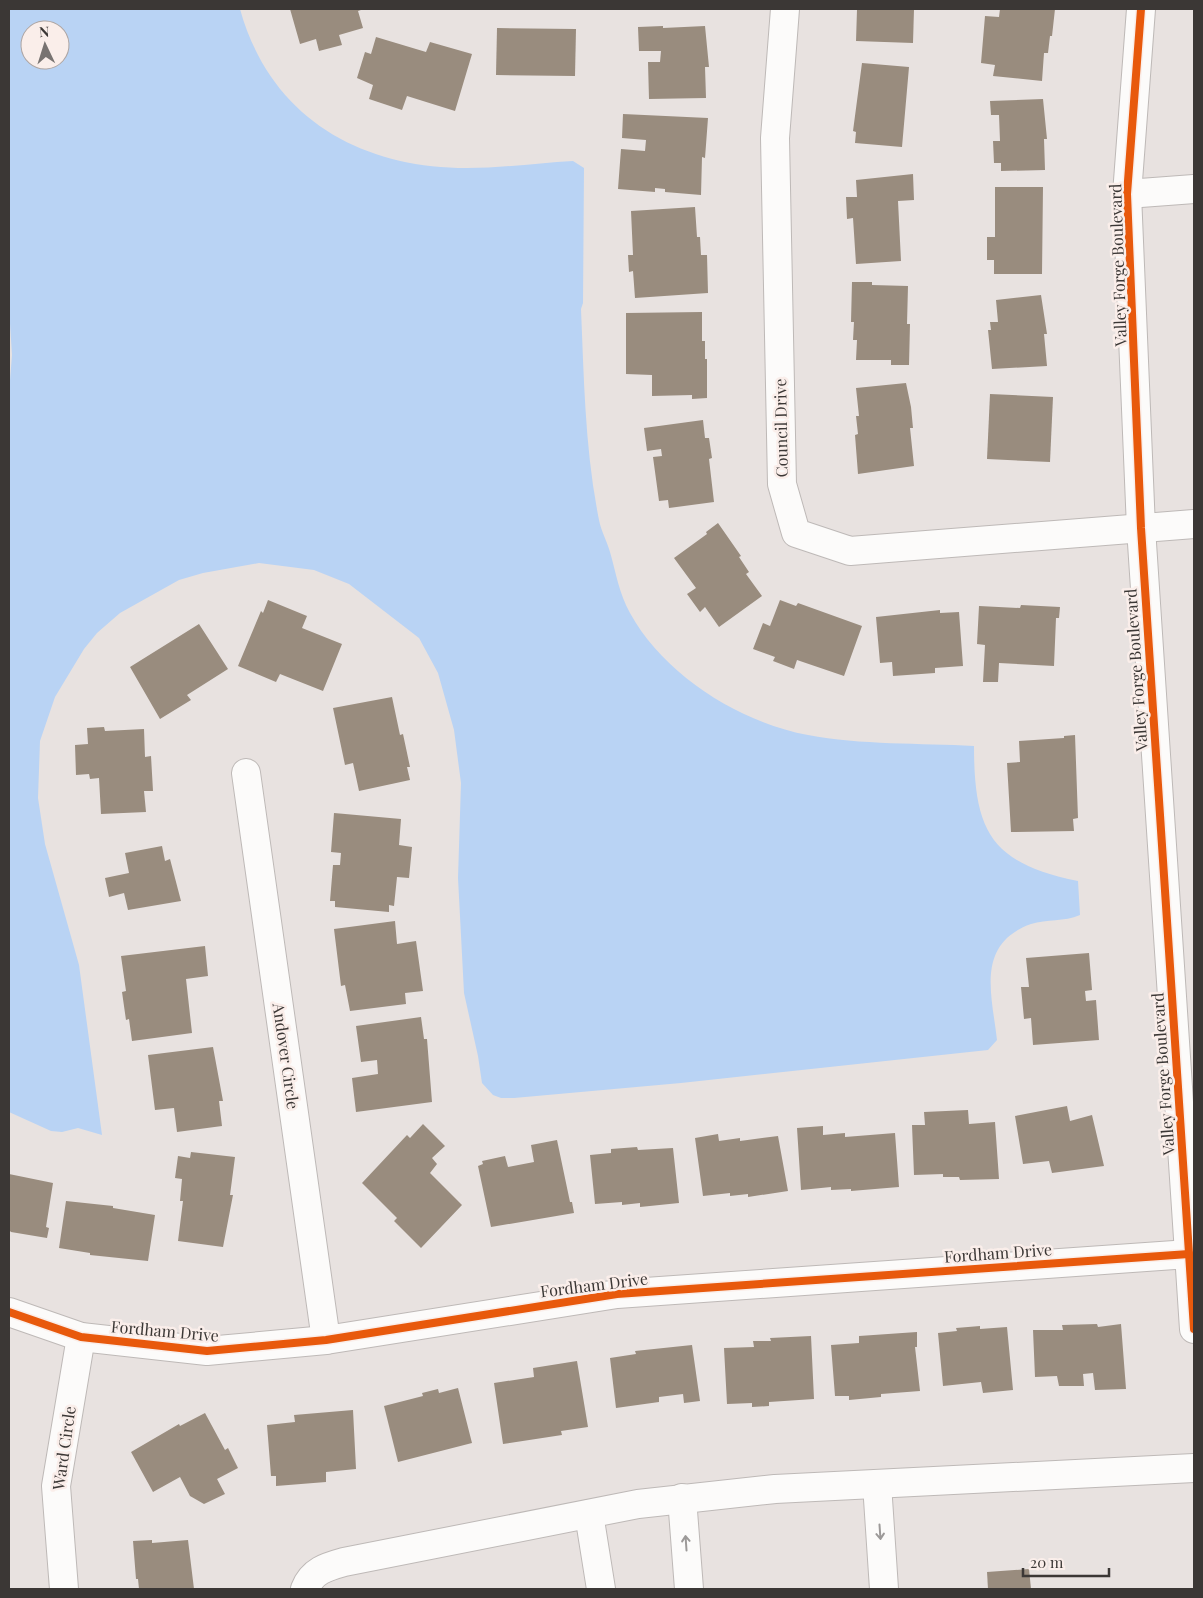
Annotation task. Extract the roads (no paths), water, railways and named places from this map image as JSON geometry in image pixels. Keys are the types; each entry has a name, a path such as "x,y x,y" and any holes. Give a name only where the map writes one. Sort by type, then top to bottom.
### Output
{"street":[{"name":"Council Drive","path":"785,9 774,138 782,484 796,533 850,551 1194,524"},
{"name":"Valley Forge Boulevard","path":"1141,9 1127,194 1141,528 1186,1098 1189,1254 1194,1328"},
{"path":"1127,194 1194,189"},
{"name":"Andover Circle","path":"246,773 326,1340"},
{"name":"Fordham Drive","path":"9,1312 81,1337 207,1351 326,1340 617,1294 1189,1254"},
{"name":"Ward Circle","path":"64,1589 56,1486 81,1337"},
{"path":"305,1589 309,1579 323,1568 344,1562 589,1514 682,1498 775,1489 1194,1468"},
{"path":"877,1484 884,1589"},
{"path":"682,1498 689,1589"},
{"path":"589,1514 600,1589"}],"water":[{"path":"9,9 240,9 254,47 273,79 297,107 324,129 356,146 390,158 427,166 480,168 573,161 584,168 583,303 581,309 586,415 594,494 600,524 623,598 645,636 662,656 706,692 730,707 782,729 848,741 974,746 978,801 984,822 993,839 1007,853 1025,864 1049,874 1078,881 1080,915 1068,919 1031,924 1013,933 1001,944 994,958 991,973 992,1006 997,1040 988,1050 681,1083 514,1098 501,1098 493,1095 482,1083 464,993 458,878 461,783 454,730 438,673 419,638 349,584 314,570 259,563 203,573 179,580 120,613 97,633 84,649 55,697 40,741 38,798 45,844 79,965 102,1135 78,1128 62,1132 51,1131 9,1112 9,393 12,355 9,308"}]}
